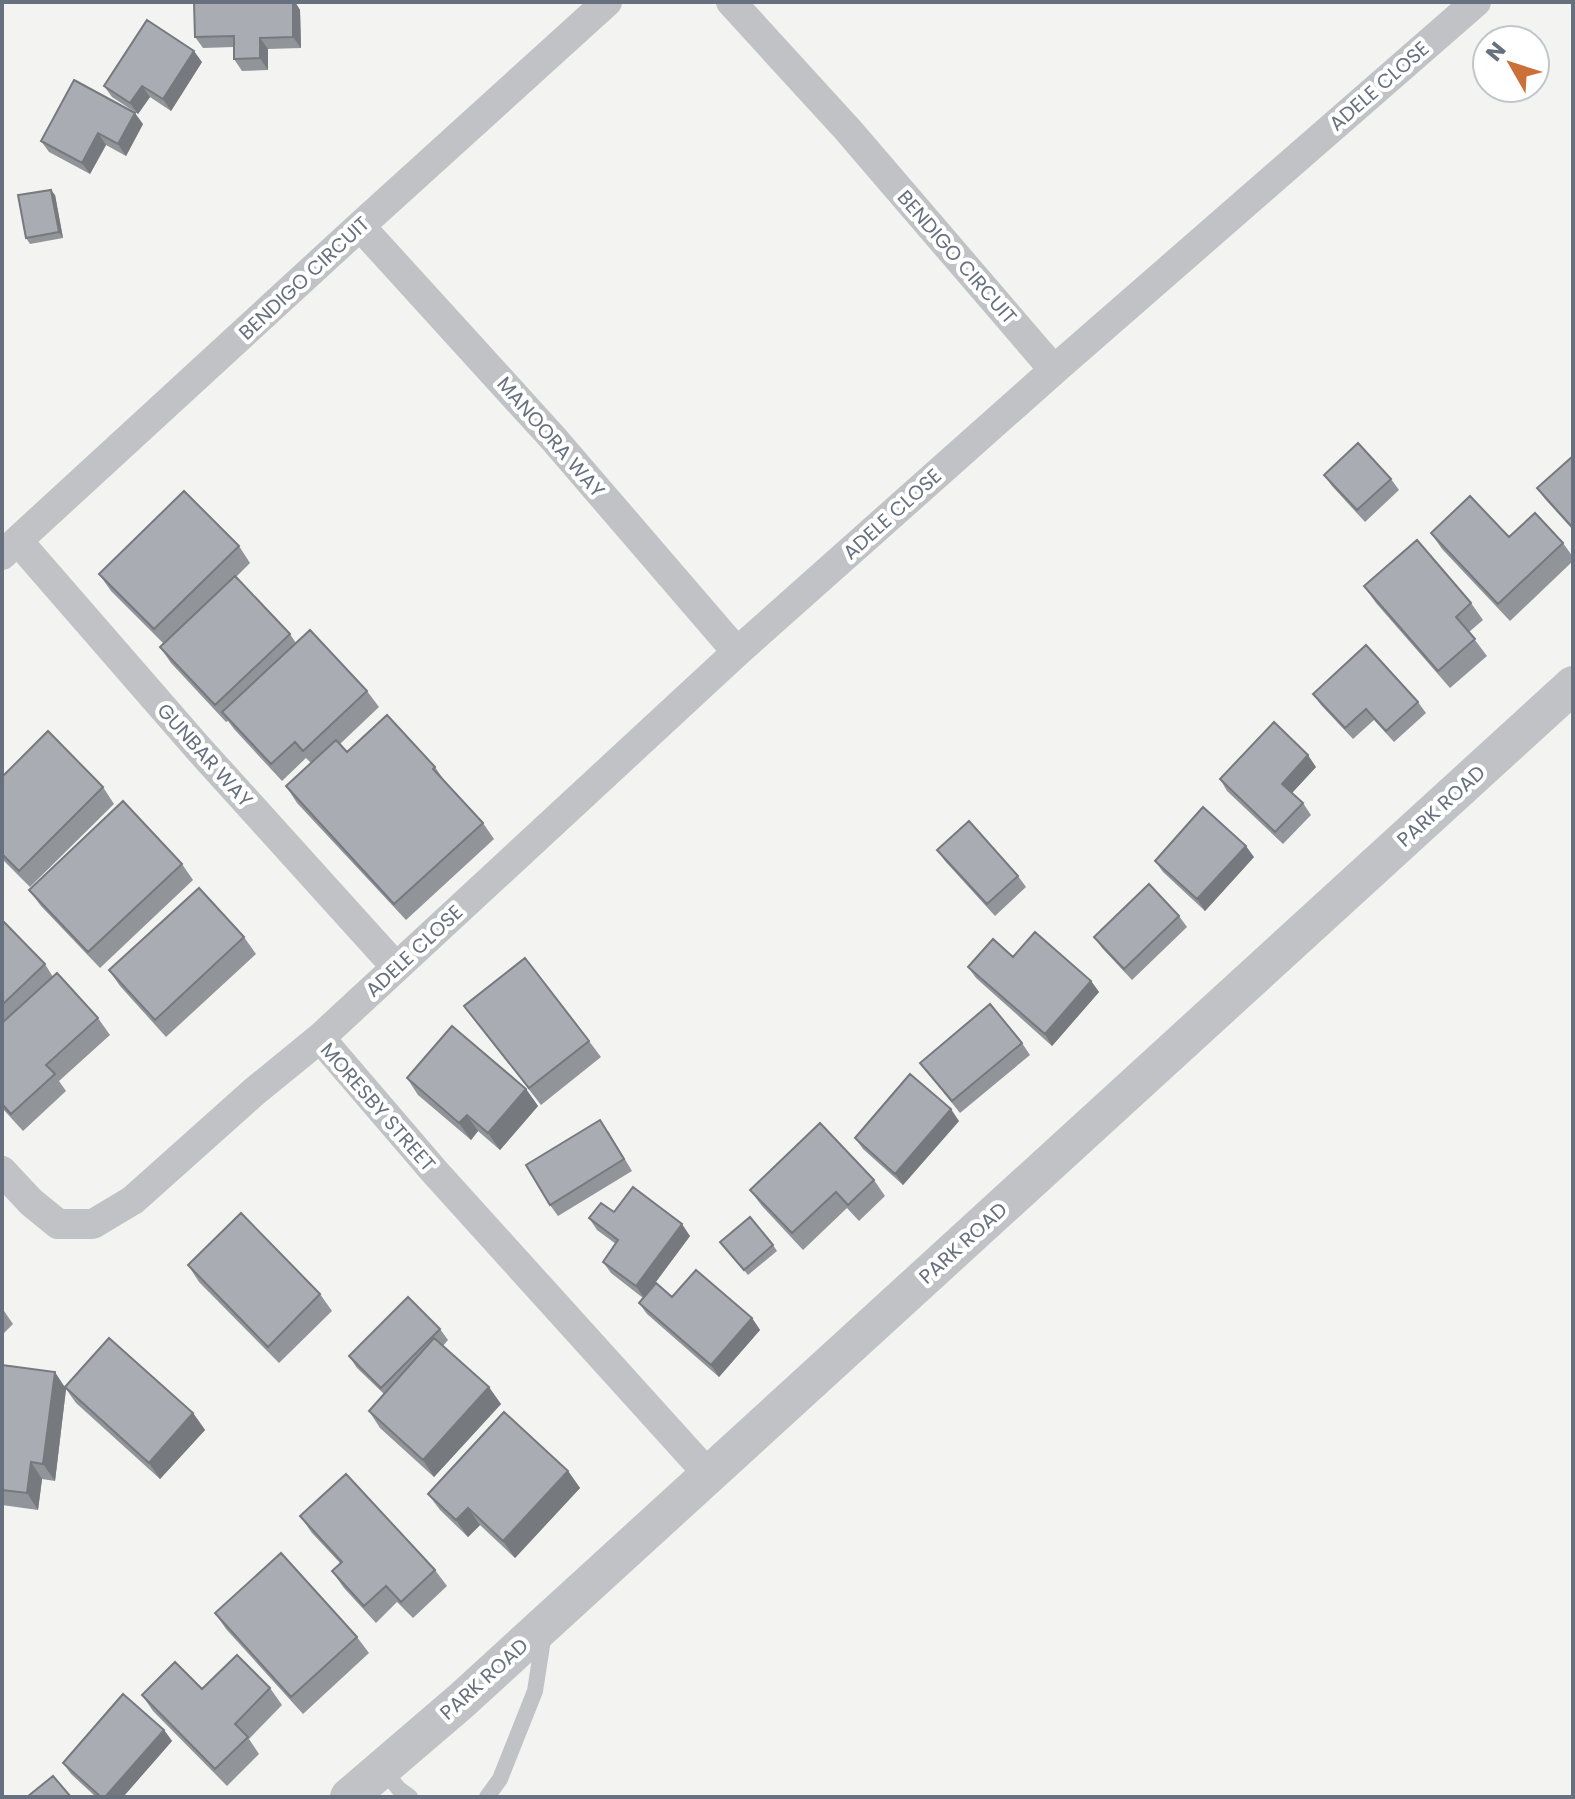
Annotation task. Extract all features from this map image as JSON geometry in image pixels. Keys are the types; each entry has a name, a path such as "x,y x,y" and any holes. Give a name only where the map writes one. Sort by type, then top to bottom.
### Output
{"street":[{"name":"BENDIGO CIRCUIT","path":"10,548 607,2"},
{"name":"BENDIGO CIRCUIT","path":"731,2 848,130 1054,370"},
{"name":"ADELE CLOSE","path":"320,1038 737,652 1476,2"},
{"name":"MANOORA WAY","path":"360,226 552,437 737,652"},
{"name":"GUNBAR WAY","path":"10,548 198,748 396,967"},
{"name":"PARK ROAD","path":"349,1797 461,1701 1573,685"},
{"name":"MORESBY STREET","path":"2,1171 31,1202 58,1224 93,1224 133,1200 255,1091 320,1038 434,1171 709,1475"}],"lane":[{"path":"487,1797 500,1779 535,1691 546,1623"},
{"path":"382,1769 410,1797"}],"building":[{"path":"194,2 293,2 293,37 260,38 260,58 234,59 234,36 195,37"},
{"path":"147,20 194,51 163,99 142,86 130,103 104,86"},
{"path":"74,80 135,113 118,144 98,133 82,163 41,141"},
{"path":"51,190 59,232 26,238 18,195"},
{"path":"1358,443 1391,479 1357,510 1324,475"},
{"path":"1573,456 1573,528 1537,488"},
{"path":"184,491 239,546 154,629 99,574"},
{"path":"1470,496 1509,537 1535,513 1563,543 1498,604 1431,533"},
{"path":"1417,540 1471,603 1456,617 1475,639 1438,671 1364,586"},
{"path":"235,576 290,634 215,705 160,647"},
{"path":"310,630 367,691 303,751 295,742 271,764 222,712"},
{"path":"1366,645 1418,702 1386,731 1366,709 1345,728 1313,694"},
{"path":"387,715 483,823 394,904 286,786 336,740 347,752"},
{"path":"1274,722 1308,755 1282,784 1303,803 1275,832 1220,779"},
{"path":"48,731 103,787 19,871 2,854 2,777"},
{"path":"123,801 182,864 88,952 29,890"},
{"path":"1203,807 1246,846 1197,899 1155,861"},
{"path":"969,821 1018,876 987,904 937,850"},
{"path":"1149,884 1179,916 1124,969 1094,937"},
{"path":"199,888 244,937 155,1020 109,970"},
{"path":"2,920 45,964 2,1005"},
{"path":"1035,932 1091,981 1045,1034 968,967 993,939 1013,957"},
{"path":"525,958 589,1041 529,1088 464,1006"},
{"path":"57,973 98,1018 46,1065 55,1074 11,1114 2,1104 2,1023"},
{"path":"990,1004 1022,1043 952,1101 920,1063"},
{"path":"452,1026 526,1089 488,1133 467,1115 459,1123 407,1078"},
{"path":"910,1074 951,1109 895,1174 855,1138"},
{"path":"600,1120 624,1159 550,1205 526,1165"},
{"path":"820,1123 874,1180 848,1205 836,1192 792,1233 750,1190"},
{"path":"633,1187 682,1224 636,1286 603,1262 618,1240 589,1218 601,1203 614,1212"},
{"path":"241,1213 320,1294 268,1347 188,1265"},
{"path":"750,1217 773,1245 744,1270 720,1242"},
{"path":"696,1270 752,1318 711,1365 639,1303 656,1283 672,1297"},
{"path":"408,1297 440,1329 381,1388 349,1356"},
{"path":"109,1338 193,1413 149,1463 65,1387"},
{"path":"434,1338 489,1387 423,1460 369,1411"},
{"path":"2,1365 55,1372 43,1464 31,1462 27,1493 2,1490"},
{"path":"504,1412 568,1471 503,1541 468,1508 456,1520 428,1494"},
{"path":"346,1474 435,1570 401,1602 386,1586 364,1606 332,1571 342,1562 300,1516"},
{"path":"281,1553 357,1637 291,1697 215,1613"},
{"path":"237,1655 270,1688 235,1724 248,1737 215,1769 142,1695 175,1662 202,1689"},
{"path":"123,1694 164,1730 105,1797 101,1797 63,1763"},
{"path":"53,1776 71,1797 27,1797"}]}
